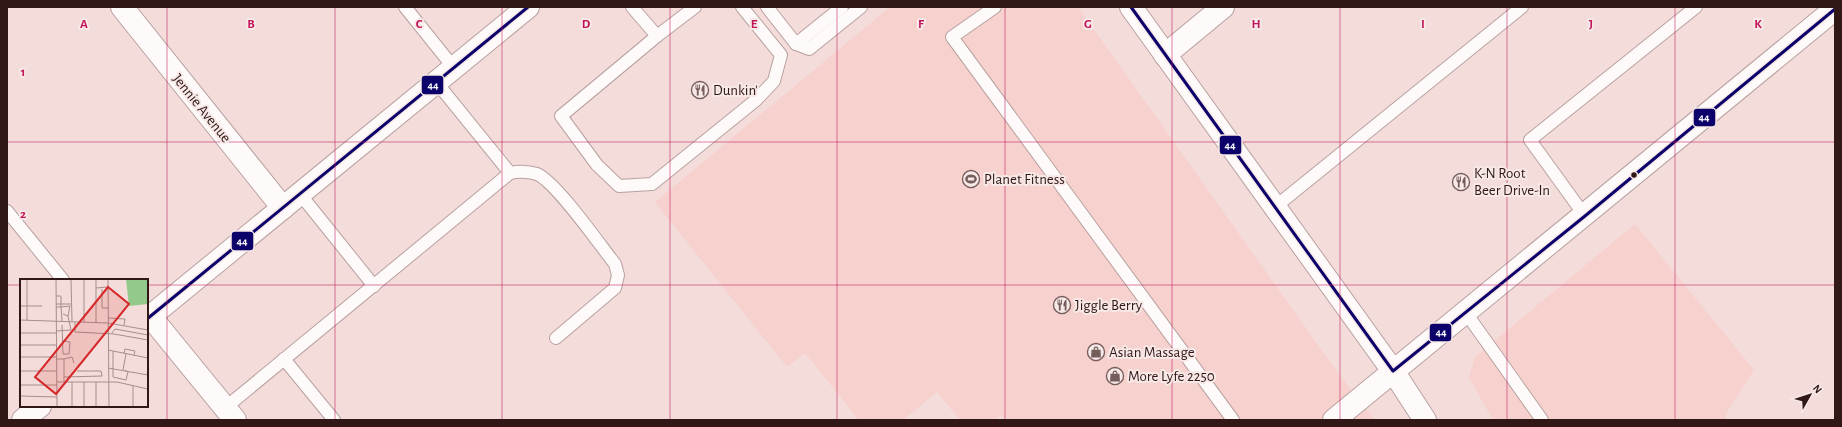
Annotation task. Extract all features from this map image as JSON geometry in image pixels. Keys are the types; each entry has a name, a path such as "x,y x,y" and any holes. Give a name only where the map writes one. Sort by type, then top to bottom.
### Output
{"street":[{"name":"Jennie Avenue","path":"122,7 283,208"},
{"path":"230,414 149,318 528,7"},
{"path":"1131,7 1393,371 1425,420"},
{"path":"1165,55 1223,7"},
{"path":"1334,420 1393,371 1466,314 1835,9"},
{"path":"23,420 39,407"}],"lane":[{"path":"404,7 454,68"},
{"path":"632,7 657,36"},
{"path":"695,7 657,36 561,116 597,165 619,186 652,184 756,100 774,81 781,55 742,7"},
{"path":"767,7 796,44 809,49 861,7"},
{"path":"796,44 842,7"},
{"path":"995,7 952,37 1233,420"},
{"path":"1276,207 1522,7"},
{"path":"1585,216 1530,140 1696,7"},
{"path":"436,83 510,173"},
{"path":"230,414 284,359 510,173 522,171 538,175 553,186 615,264 618,275 615,288 556,338"},
{"path":"300,194 374,286"},
{"path":"7,211 62,279"},
{"path":"1466,314 1542,420"},
{"path":"284,359 334,420"}],"shaded area":[{"path":"890,7 1078,7 1335,369 1375,420 1006,420 1001,415 995,420 960,420 937,392 903,420 859,420 805,353 787,367 655,202"},
{"path":"1635,224 1754,370 1727,412 1725,420 1493,420 1469,378 1475,357"}],"transit line":[{"name":"44","path":"148,318 528,7"},
{"name":"44","path":"1131,7 1393,371 1585,216 1835,9"}],"place":[{"name":"Dunkin'","path":"700,90"},
{"name":"Planet Fitness","path":"971,179"},
{"name":"K-N Root Beer Drive-In","path":"1461,182"},
{"name":"Jiggle Berry","path":"1062,305"},
{"name":"Asian Massage","path":"1096,352"},
{"name":"More Lyfe 2250","path":"1115,376"}]}
